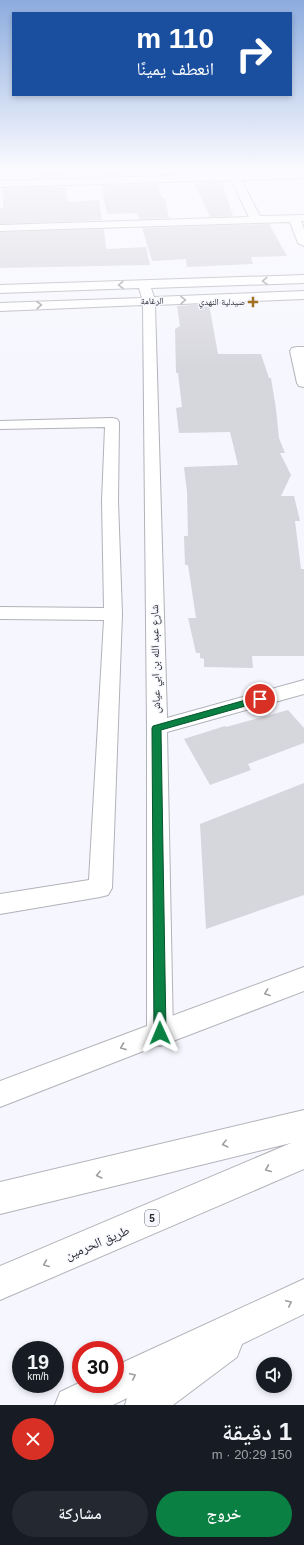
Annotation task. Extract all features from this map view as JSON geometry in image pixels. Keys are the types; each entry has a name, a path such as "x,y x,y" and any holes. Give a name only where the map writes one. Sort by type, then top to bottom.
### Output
{"main road":[{"path":"160,1033 304,979"},
{"path":"0,1198 304,1125"},
{"name":"طريق الحرمين","path":"0,1283 304,1154"},
{"path":"73,1405 304,1296"},
{"path":"143,1405 260,1317"}],"street":[{"name":"الرغامة","path":"0,307 304,279"},
{"name":"الرغامة","path":"0,289 304,295"},
{"name":"شارع عبد الله بن ابي عياش","path":"146,293 157,728 160,1033"},
{"path":"304,351 297,351 304,383"},
{"path":"0,425 112,422 110,501 113,614 100,888 0,904"},
{"path":"0,613 113,614"},
{"path":"157,728 304,687"},
{"path":"0,1094 160,1033"}],"building":[{"path":"0,237 105,237 106,248 108,249 146,247 150,265 0,268"},
{"path":"145,237 276,237 287,256 251,257 253,264 187,267 186,259 152,261"},
{"path":"209,304 218,354 261,354 269,378 271,378 279,438 285,453 280,453 291,475 281,496 294,496 300,521 295,521 301,569 304,569 304,656 252,656 253,668 204,667 204,659 200,658 200,653 196,653 188,618 196,618 188,565 185,565 184,536 188,536 187,492 184,467 238,465 230,432 179,433 176,408 182,407 178,373 176,373 175,329 180,326 177,306"},
{"path":"288,710 304,728 304,743 248,764 251,770 210,785 184,739 225,726 226,727"},
{"path":"304,783 304,895 206,929 200,824"}],"place":[{"name":"صيدلية النهدي","path":"253,302"}],"route":[{"path":"160,1033 157,728 260,699"}]}
